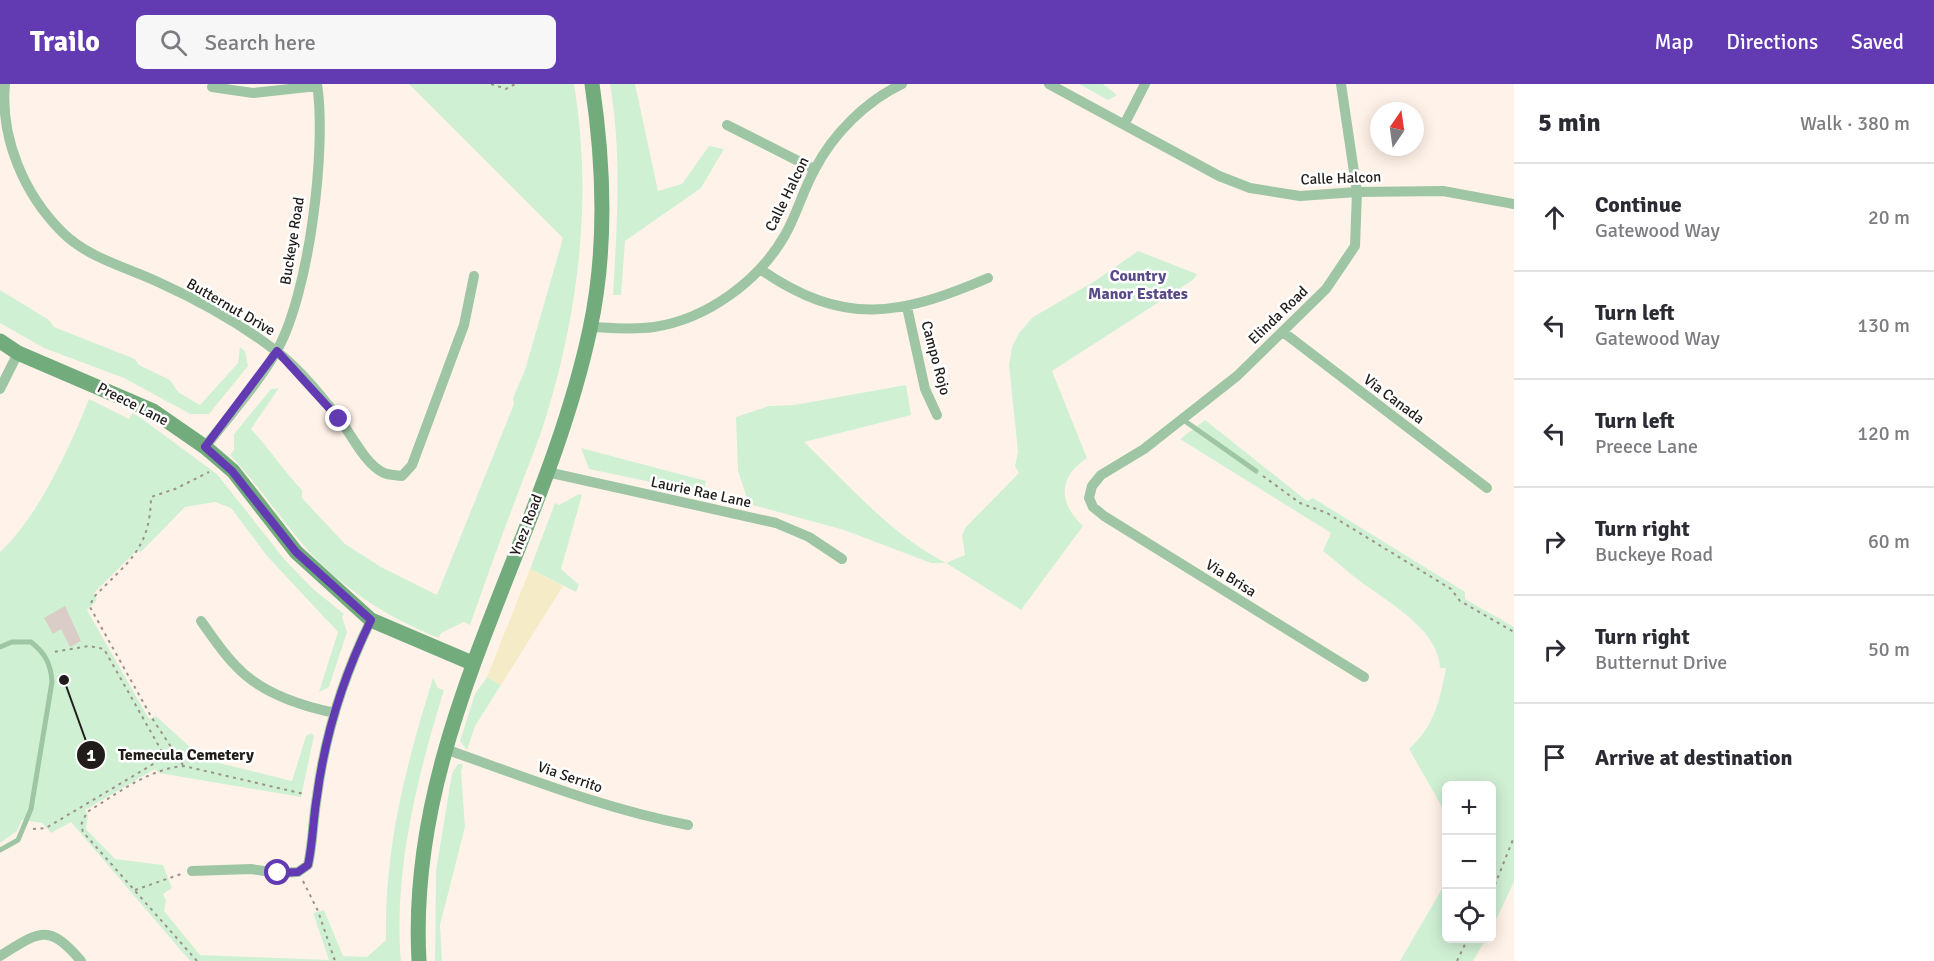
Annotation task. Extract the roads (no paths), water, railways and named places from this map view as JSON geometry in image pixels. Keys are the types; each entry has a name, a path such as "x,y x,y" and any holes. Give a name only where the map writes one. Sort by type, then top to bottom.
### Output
{"main road":[{"name":"Ynez Road","path":"418,961 419,878 428,820 445,749 472,663 547,472 572,399 591,327 602,208 592,84"},
{"name":"Preece Lane","path":"0,341 18,353 153,411 205,447 232,471 296,552 371,620 472,663"}],"street":[{"name":"Butternut Drive","path":"5,84 7,125 19,168 36,201 63,234 112,264 158,282 218,314 277,351 339,419 370,461 383,473 402,476 412,465 423,441 464,324 474,276"},
{"name":"Calle Halcon","path":"591,327 634,329 657,327 696,315 727,297 760,269 785,236 814,169 836,136 884,93 902,84"},
{"name":"Calle Halcon","path":"1049,84 1125,123 1219,176 1250,188 1300,196 1357,192 1443,191 1514,204"},
{"path":"1125,123 1145,84"},
{"name":"Elinda Road","path":"1089,498 1092,486 1101,475 1144,449 1237,375 1283,333 1326,289 1355,246 1357,192 1341,84"},
{"name":"Buckeye Road","path":"205,447 277,351 293,313 306,266 320,131 317,85"},
{"path":"212,87 253,93 317,85"},
{"path":"727,125 814,169"},
{"path":"760,269 806,296 864,311 907,307 988,278"},
{"name":"Campo Rojo","path":"907,307 925,389 937,415"},
{"name":"Via Canada","path":"1283,333 1487,488"},
{"path":"0,389 18,353"},
{"name":"Laurie Rae Lane","path":"547,472 776,523 809,537 842,559"},
{"name":"Via Brisa","path":"1089,498 1093,507 1104,516 1364,677"},
{"path":"192,871 298,872 308,865 318,786 335,713 353,659 371,620"},
{"path":"201,621 236,667 258,683 286,699 335,713"},
{"name":"Via Serrito","path":"445,749 579,798 646,817 688,825"},
{"path":"0,956 34,935 44,933 55,935 67,944 81,961"}],"lane":[{"path":"1182,419 1256,471"},
{"path":"0,647 12,642 31,642 45,655 51,669 52,682 31,809 25,828 18,840 0,850"}],"place":[{"name":"Temecula Cemetery","path":"64,680"}],"district":[{"name":"Country Manor Estates","path":"1138,284"}]}
